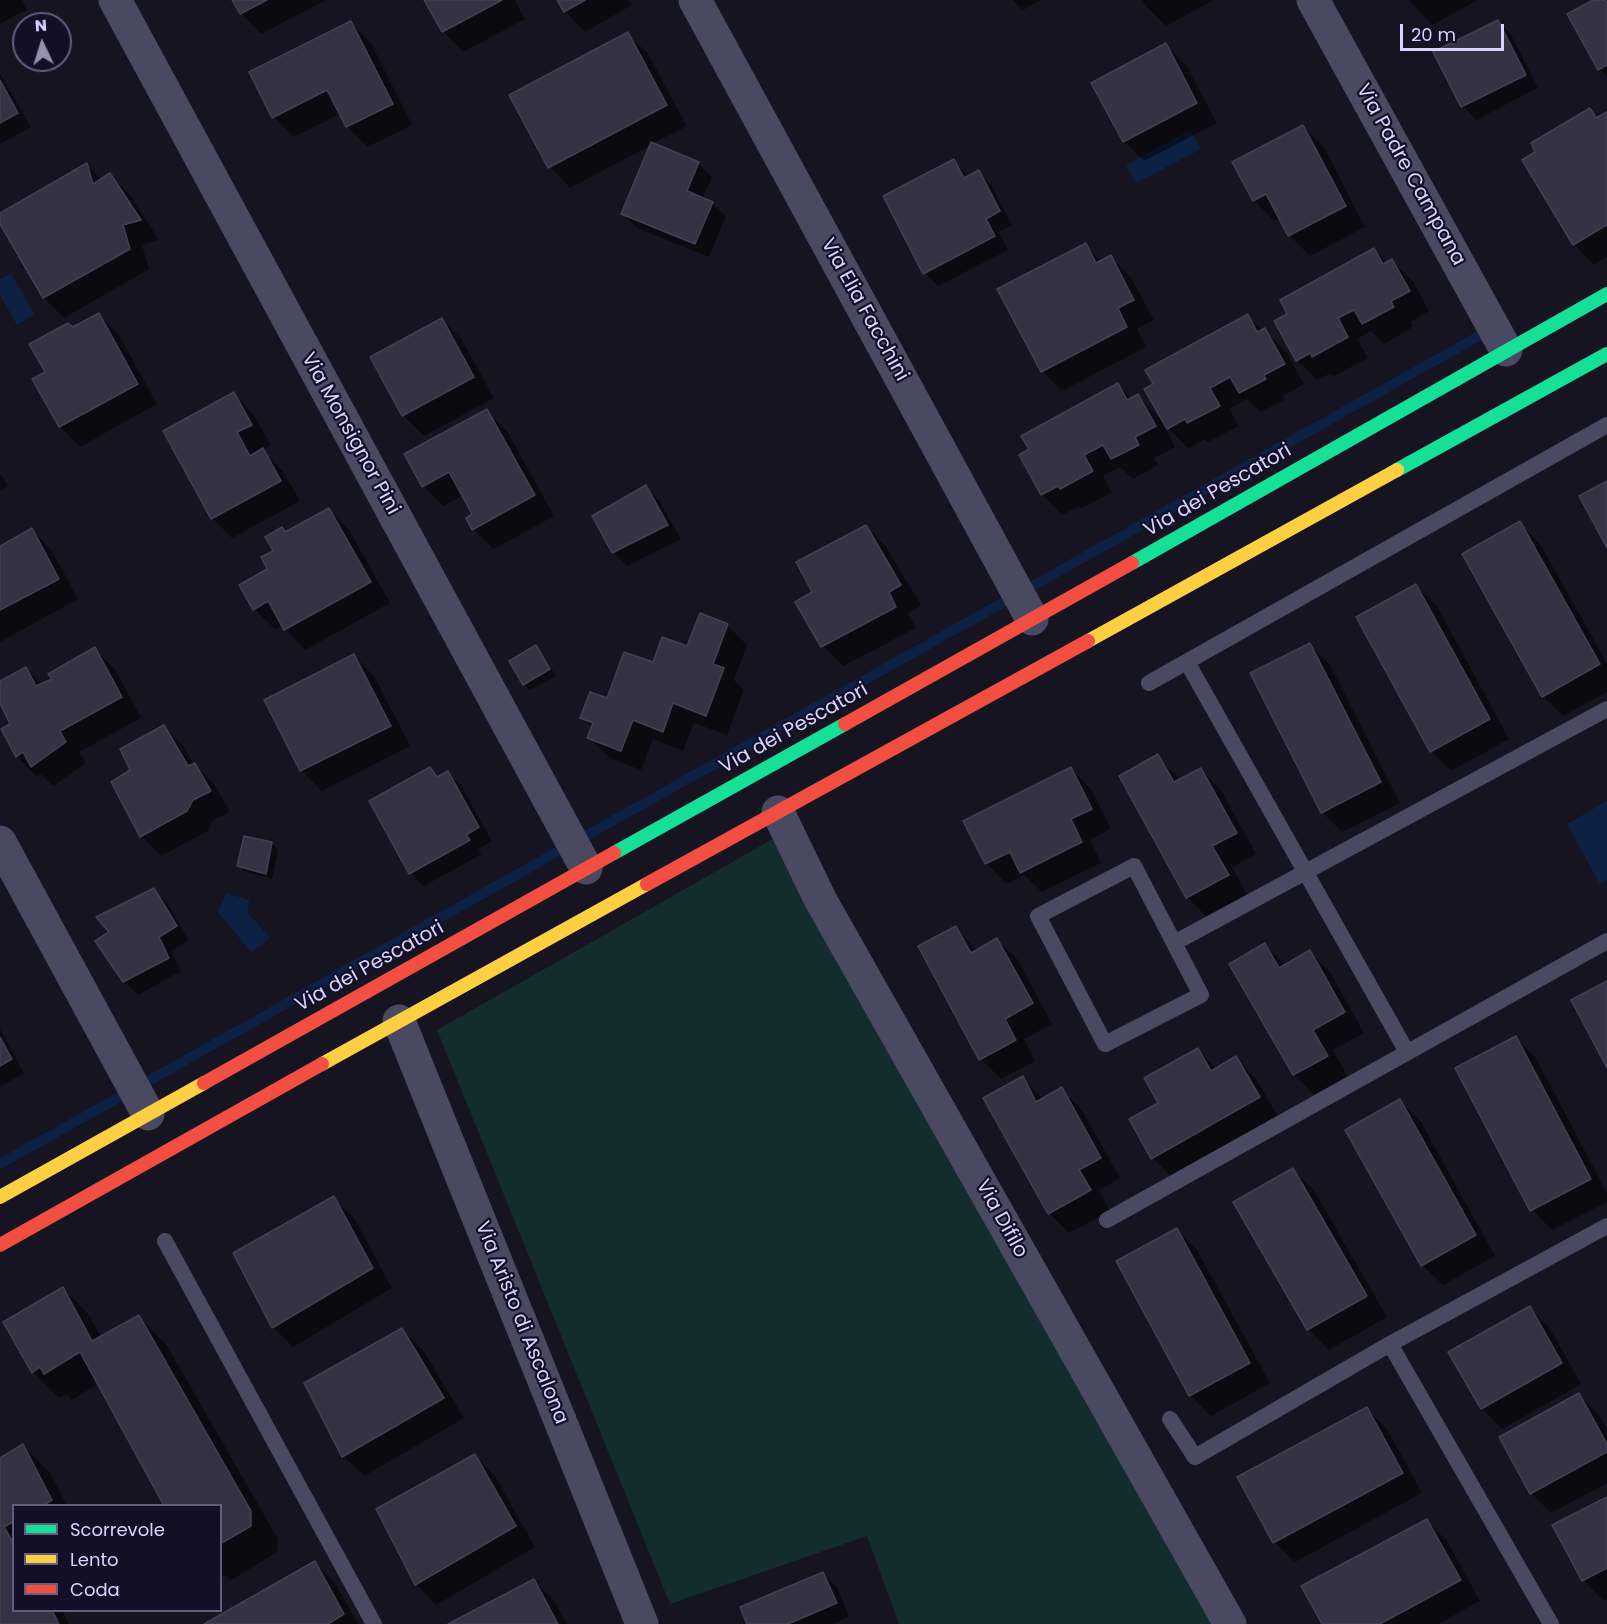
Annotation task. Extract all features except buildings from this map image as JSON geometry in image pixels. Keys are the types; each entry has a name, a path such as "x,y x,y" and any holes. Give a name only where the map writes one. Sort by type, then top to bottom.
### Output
{"street":[{"name":"Via Monsignor Pini","path":"115,0 576,850"},
{"name":"Via Elia Facchini","path":"695,0 1028,612"},
{"name":"Via Padre Campana","path":"1313,0 1506,350"},
{"name":"Via dei Pescatori","path":"0,1197 142,1104 576,850 1028,612 1607,294"},
{"path":"0,1245 399,1021 1607,354"},
{"name":"Via Difilo","path":"777,812 820,899 1230,1624"},
{"path":"0,842 142,1104"},
{"name":"Via Aristo di Ascalona","path":"399,1021 642,1624"}],"lane":[{"path":"1149,683 1607,425"},
{"path":"1187,662 1407,1052"},
{"path":"1174,943 1607,709"},
{"path":"1134,866 1174,943 1201,995 1106,1044 1038,916 1134,866"},
{"path":"1107,1220 1607,941"},
{"path":"1170,1419 1195,1457 1390,1344 1605,1233"},
{"path":"165,1241 374,1624"},
{"path":"1390,1344 1551,1624"}],"green space":[{"path":"778,836 1220,1624 899,1624 867,1536 670,1604 437,1030"}],"water":[{"path":"1190,130 1201,149 1136,183 1126,165"},
{"path":"11,273 35,315 17,325 0,295 0,279"},
{"path":"1607,801 1607,880 1600,884 1567,824"},
{"path":"226,893 249,900 248,913 270,938 251,952 218,912"}],"waterway":[{"path":"0,1164 1479,336"}],"traffic: fast":[{"path":"1132,563 1607,294"},
{"path":"1397,470 1607,354"},
{"path":"614,853 845,724"}],"traffic: slow":[{"path":"1088,641 1397,470"},
{"path":"322,1064 647,884"},
{"path":"0,1197 204,1083"}],"traffic: jam":[{"path":"845,724 1132,563"},
{"path":"647,884 1088,641"},
{"path":"204,1083 614,853"},
{"path":"0,1245 322,1064"}]}
